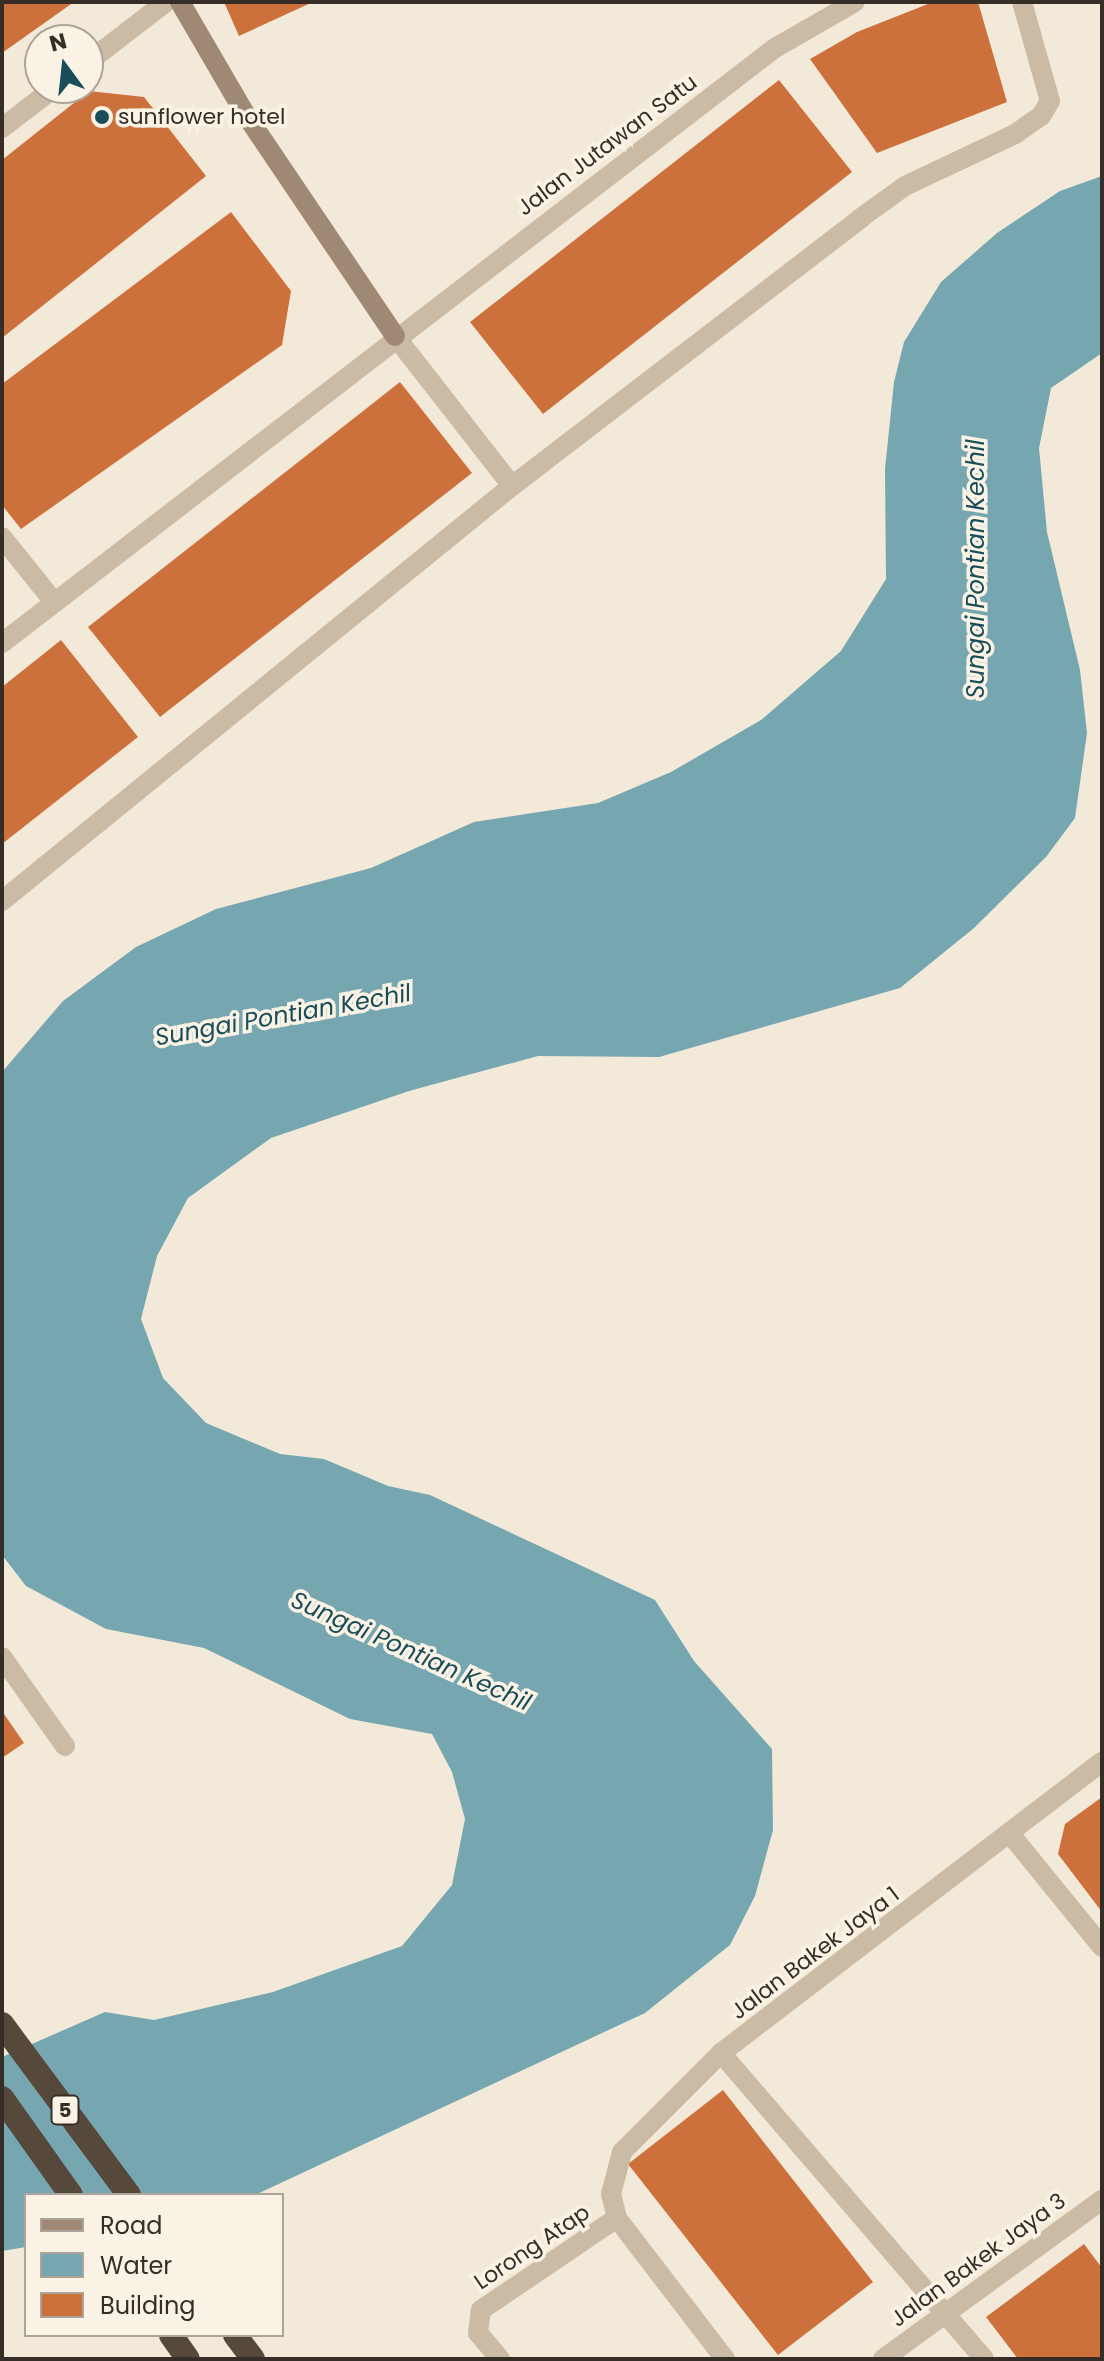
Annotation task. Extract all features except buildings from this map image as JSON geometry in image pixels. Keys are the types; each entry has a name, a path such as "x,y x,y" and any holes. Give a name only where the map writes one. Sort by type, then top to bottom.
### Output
{"highway":[{"name":"5","path":"2,2024 128,2193"},
{"name":"5","path":"2,2098 70,2193"},
{"path":"172,2337 188,2359"},
{"path":"236,2337 253,2359"}],"street":[{"path":"104,50 166,2"},
{"path":"180,2 244,112 395,336 512,486"},
{"name":"Jalan Jutawan Satu","path":"2,643 395,336 775,48 855,2"},
{"path":"2,901 512,486 905,186 1041,116 1050,101 1022,2"},
{"path":"2,128 33,104"},
{"path":"2,537 54,602"},
{"path":"2,1657 65,1746"},
{"name":"Jalan Bakek Jaya 1","path":"617,2218 611,2194 622,2152 721,2053 1011,1835 1102,1762"},
{"path":"1011,1835 1102,1947"},
{"path":"721,2053 984,2359"},
{"name":"Jalan Bakek Jaya 3","path":"883,2359 1102,2200"},
{"path":"617,2218 725,2359"},
{"name":"Lorong Atap","path":"500,2359 478,2333 481,2310 617,2218"}],"water":[{"name":"Sungai Pontian Kechil","path":"1102,176 1102,353 1051,388 1039,448 1047,532 1080,670 1087,733 1075,818 1046,857 974,928 900,988 659,1057 538,1056 409,1091 271,1138 188,1198 157,1256 141,1319 163,1378 206,1423 280,1454 324,1459 388,1486 430,1495 655,1600 694,1661 772,1749 773,1830 755,1896 730,1945 645,2013 259,2193 24,2193 24,2247 2,2251 2,2057 105,2012 154,2020 273,1992 402,1946 452,1885 465,1819 452,1772 432,1734 350,1719 204,1648 106,1629 26,1586 2,1555 2,1072 63,1001 136,947 216,909 371,868 474,822 598,803 671,772 761,720 841,651 886,579 885,469 894,382 904,342 941,282 997,233 1060,191"}],"place":[{"name":"sunflower hotel","path":"102,117"}]}
